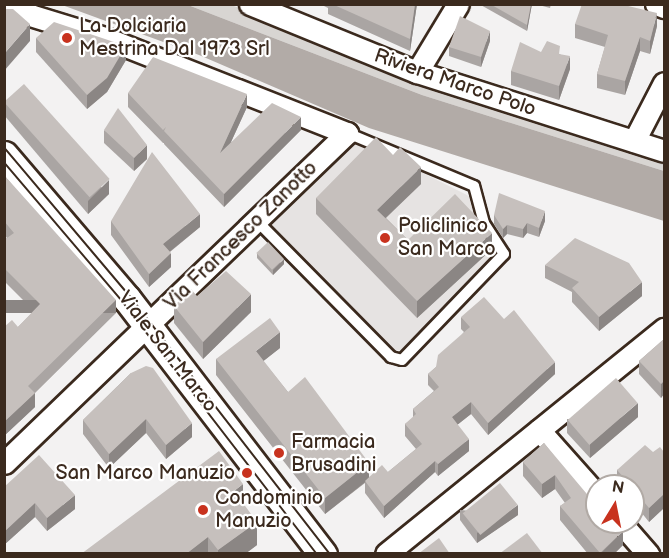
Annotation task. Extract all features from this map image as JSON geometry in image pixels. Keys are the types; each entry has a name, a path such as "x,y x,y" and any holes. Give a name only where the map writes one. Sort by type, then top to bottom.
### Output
{"street":[{"name":"Riviera Marco Polo","path":"250,4 417,72 664,151"},
{"path":"417,72 458,4"},
{"path":"656,4 664,7"},
{"path":"4,13 52,21 117,42 347,133"},
{"path":"634,141 664,83"},
{"name":"Via Francesco Zanotto","path":"4,463 149,328 347,133"},
{"name":"Viale San Marco","path":"4,154 149,328 323,554"},
{"path":"386,554 664,329"},
{"path":"539,430 585,482"},
{"path":"631,534 648,554"}],"lane":[{"path":"258,222 391,357 402,360 504,254 484,223 474,186 347,133"}],"shaded area":[{"path":"62,5 188,5 422,95 664,171 664,221 369,128 199,55"},
{"path":"188,5 231,5 664,158 664,171 422,95"},
{"name":"Policlinico San Marco","path":"352,144 383,153 467,195 476,203 478,227 500,256 401,350 390,350 271,227 271,223"}],"building":[{"path":"332,4 415,4 410,39"},
{"path":"490,4 531,4 527,25"},
{"path":"582,4 620,4 657,13 650,41 640,37 625,81 597,74 608,35 575,24"},
{"path":"4,9 13,9 30,24 4,54"},
{"path":"460,16 490,31 481,57 449,47"},
{"path":"54,22 126,46 107,78 87,95 36,38"},
{"path":"547,41 560,46 559,54 570,56 559,86 511,71 520,42 541,52"},
{"path":"153,57 247,94 220,153 272,103 301,117 224,194 164,131 166,127 163,130 128,93"},
{"path":"24,84 110,179 90,197 4,102"},
{"path":"118,108 147,145 134,158 104,130"},
{"path":"376,137 393,155 400,147 421,167 377,210 408,240 455,194 492,233 417,301 316,198"},
{"path":"152,152 200,214 163,244 171,253 149,274 111,221"},
{"path":"4,175 116,300 28,386 35,393 4,422 4,327 12,320 18,327 40,304 4,268 4,240 14,233 4,221"},
{"path":"499,193 545,211 539,228 527,223 523,229 507,225 503,229 494,215"},
{"path":"575,238 629,263 642,282 599,317 572,288 579,282 545,265"},
{"path":"268,242 284,259 272,270 256,253"},
{"path":"226,271 251,294 203,342 174,306 191,289 197,296"},
{"path":"484,297 504,319 514,310 555,362 488,423 471,402 452,417 469,439 438,464 435,461 384,506 365,481 382,465 388,472 422,444 405,424 416,414 413,409 439,387 428,374 436,367 438,355 470,327 461,317"},
{"path":"270,318 280,332 256,351 288,392 305,377 369,463 325,498 216,359"},
{"path":"664,339 664,381 661,384 639,361"},
{"path":"146,366 153,368 192,423 166,445 146,419 109,454 83,420 131,373"},
{"path":"616,378 638,403 589,445 568,420"},
{"path":"544,443 585,492 585,534 620,534 600,553 560,506 571,498 555,475 542,484 523,462"},
{"path":"645,445 653,452 660,447 664,452 664,494 649,508 645,503 645,474 620,474 617,470"},
{"path":"219,451 243,484 234,491 257,522 218,550 208,537 186,554 81,554"},
{"path":"39,455 75,495 47,518 35,503 4,532 4,487"},
{"path":"500,483 518,505 480,535 463,513"},
{"path":"527,533 543,554 499,554"},
{"path":"439,538 450,554 418,554"}],"tram line":[{"path":"4,147 130,296 330,554"},
{"path":"4,162 123,302 317,554"}],"place":[{"name":"La Dolciaria Mestrina Dal 1973 Srl","path":"67,38"},
{"name":"Policlinico San Marco","path":"385,238"},
{"name":"Farmacia Brusadini","path":"279,453"},
{"name":"San Marco Manuzio","path":"247,473"},
{"name":"Condominio Manuzio","path":"203,510"}]}
